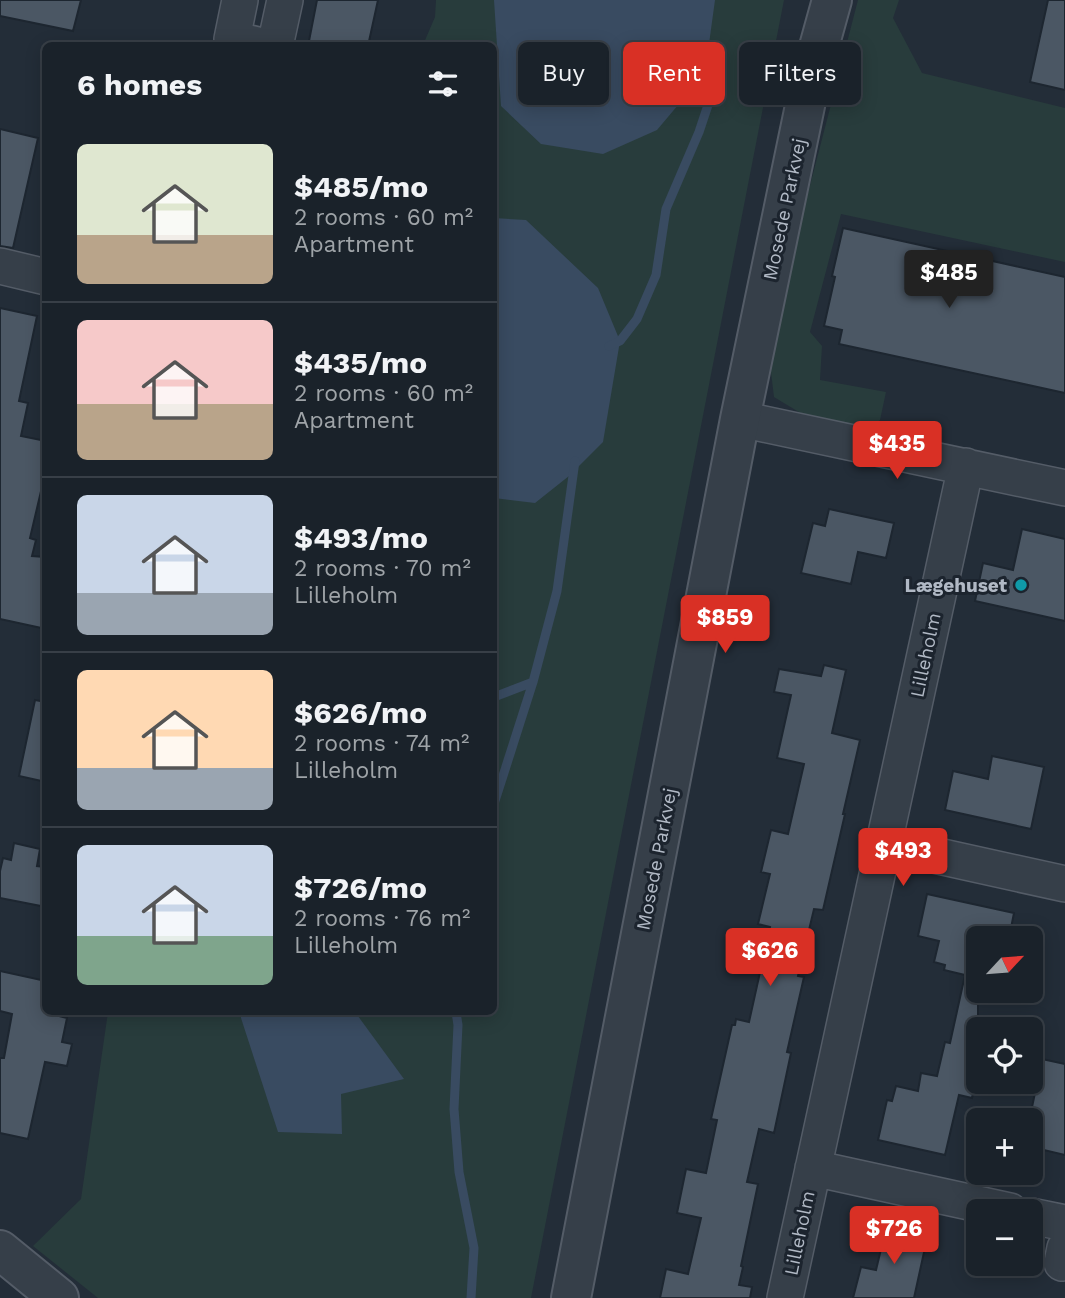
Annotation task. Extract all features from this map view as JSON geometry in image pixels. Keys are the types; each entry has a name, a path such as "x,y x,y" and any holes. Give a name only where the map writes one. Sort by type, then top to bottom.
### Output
{"street":[{"path":"240,0 232,38 247,42"},
{"path":"276,42 285,0"},
{"name":"Mosede Parkvej","path":"571,1298 740,419 812,72 832,0"},
{"path":"0,266 42,276"},
{"path":"740,419 1065,488"},
{"name":"Lilleholm","path":"785,1298 966,466"},
{"path":"884,844 1065,884"},
{"name":"Lilleholm","path":"813,1168 966,1201"},
{"path":"1043,1218 1065,1223"},
{"path":"0,1250 60,1298"}],"green space":[{"path":"436,0 784,0 776,42 739,42 739,105 764,105 531,1298 98,1298 33,1246 81,1199 108,1015 497,1015 497,42 424,42 435,17"},
{"path":"858,0 899,0 893,18 922,73 1065,108 1065,262 841,214 810,332 822,346 820,380 886,392 880,420 867,431 817,423 774,397 768,348 831,105 861,105 861,42 847,42"}],"water":[{"path":"494,0 715,0 709,42 623,42 623,105 678,105 657,130 603,154 541,144 501,106"},
{"path":"497,218 526,220 598,288 620,341 603,442 569,476 535,503 497,498"},
{"path":"241,1015 357,1015 404,1079 341,1094 342,1134 278,1132"}],"building":[{"path":"0,0 81,0 73,31 0,16"},
{"path":"317,0 378,0 369,42 309,42"},
{"path":"1048,0 1065,0 1065,90 1030,82"},
{"path":"0,129 38,138 13,248 0,246"},
{"path":"843,228 1065,277 1065,393 839,344 842,330 824,326"},
{"path":"0,308 37,316 19,401 28,403 21,436 42,440 42,487 30,538 36,540 32,556 42,557 42,628 0,619"},
{"path":"829,509 894,523 886,558 858,552 851,584 801,573 813,523 825,526"},
{"name":"Lægehuset","path":"1022,529 1065,539 1065,621 975,601 983,563 1013,570"},
{"path":"824,665 846,670 832,733 860,740 823,910 814,909 798,976 804,977 787,1052 791,1053 774,1133 759,1129 747,1182 758,1184 739,1285 752,1287 750,1298 660,1298 666,1269 688,1274 701,1218 677,1213 686,1169 706,1173 717,1120 711,1119 732,1025 735,1025 736,1019 749,1022 770,927 758,924 770,874 761,872 771,830 788,834 804,764 777,758 791,695 774,692 779,669 821,676"},
{"path":"35,700 42,701 42,781 19,776"},
{"path":"992,756 1044,767 1031,829 945,810 953,771 988,779"},
{"path":"14,843 40,849 37,866 42,867 42,906 0,898 3,858 11,860"},
{"path":"927,894 1014,913 1011,926 966,926 966,1003 978,1003 978,1017 966,1017 966,1094 973,1094 972,1098 959,1095 945,1155 878,1140 887,1100 892,1101 896,1086 918,1091 921,1073 937,1076 945,1042 950,1043 965,975 944,970 945,965 934,962 939,941 918,936"},
{"path":"0,971 42,980 42,1015 67,1018 62,1042 72,1044 67,1066 45,1062 28,1139 0,1133 0,1058 4,1058 12,1014 0,1011"},
{"path":"1043,1059 1065,1064 1065,1155 1043,1150 1043,1108 1032,1108 1035,1094 1043,1094"},
{"path":"887,1224 928,1234 914,1298 853,1298 861,1267 876,1270"}],"waterway":[{"path":"609,346 620,341 637,319 656,275 666,209 708,105"},
{"path":"497,795 533,682 557,591 575,461"},
{"path":"497,696 533,682"},
{"path":"456,1015 454,1109 459,1172 474,1248 471,1298"}],"place":[{"name":"Lægehuset","path":"1021,585"}]}
